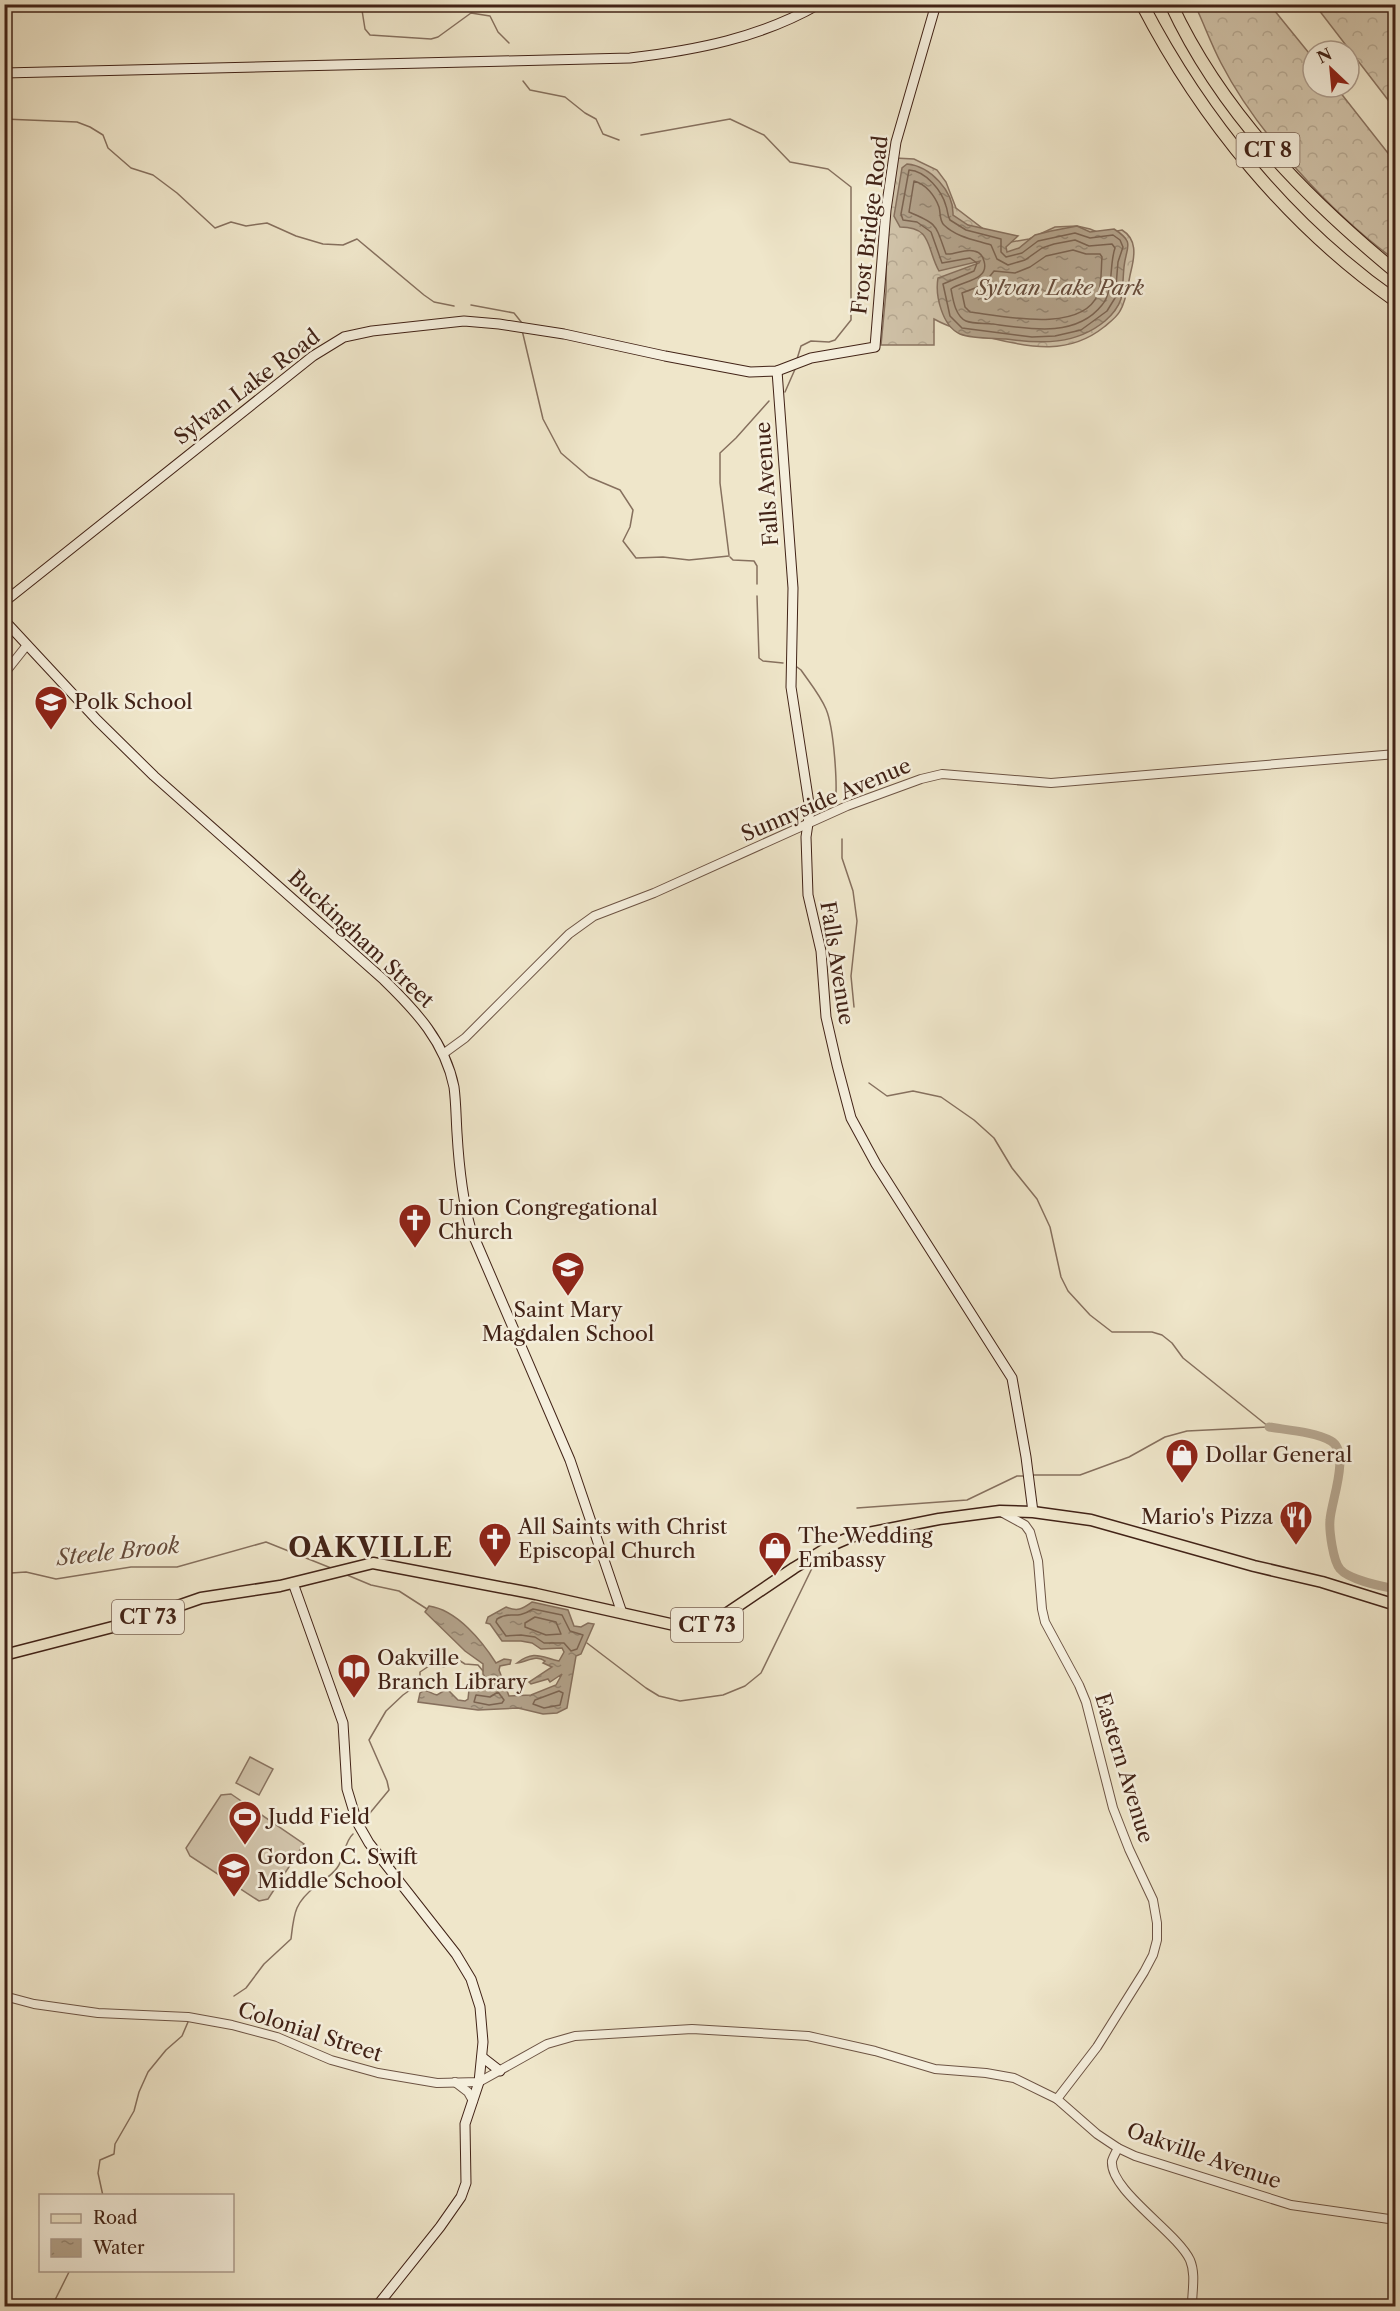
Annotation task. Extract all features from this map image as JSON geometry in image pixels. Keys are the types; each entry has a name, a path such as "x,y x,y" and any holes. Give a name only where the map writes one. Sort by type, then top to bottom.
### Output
{"highway":[{"name":"CT 8","path":"1144,4 1180,69 1204,106 1264,182 1327,246 1395,301"},
{"name":"CT 8","path":"1171,4 1187,39 1244,122 1314,200 1395,272"}],"main road":[{"path":"4,73 630,58 683,51 738,39 792,20 819,4"},
{"name":"Frost Bridge Road","path":"874,347 886,210 896,142 936,4"},
{"name":"Sylvan Lake Road","path":"4,602 313,356 344,337 372,331 452,322 522,327 750,372 777,371 811,358 874,347"},
{"name":"Falls Avenue","path":"777,371 793,588 791,687 810,810 807,825 808,895 821,951 826,1017 851,1118 876,1164 1012,1378 1033,1512"},
{"name":"Buckingham Street","path":"4,620 154,776 416,1010 442,1054 454,1087 462,1196 471,1230 570,1460 622,1613"},
{"name":"CT 73","path":"4,1655 132,1622 201,1599 293,1583 367,1563 386,1563 439,1577 536,1594 680,1626 703,1626 725,1615 780,1576 825,1549 853,1536 881,1529 1000,1511 1033,1512 1091,1520 1254,1566 1322,1582 1395,1605"},
{"path":"293,1583 343,1723 347,1790 357,1822 369,1843 456,1954 471,1979 480,2007 482,2057 479,2082 465,2124 465,2183 461,2197 377,2307"},
{"path":"482,2057 500,2071"}],"street":[{"path":"4,674 27,645"},
{"name":"Sunnyside Avenue","path":"442,1054 465,1038 569,934 594,916 654,893 876,795 942,774 1051,783 1395,754"},
{"name":"Eastern Avenue","path":"1000,1511 1025,1525 1030,1532 1038,1561 1045,1622 1079,1684 1086,1702 1116,1817 1153,1900 1157,1923 1157,1940 1153,1955 1144,1972 1097,2047 1057,2099"},
{"name":"Colonial Street","path":"4,1996 34,2004 99,2013 188,2017 232,2025 277,2037 331,2060 378,2073 437,2083 479,2082 547,2044 575,2036 692,2029 774,2034"},
{"name":"Oakville Avenue","path":"774,2034 808,2036 837,2042 935,2069 1014,2078 1057,2099 1097,2134 1135,2156 1291,2205 1395,2220"},
{"path":"455,2082 468,2092 473,2101"},
{"path":"1118,2148 1112,2163 1115,2174 1132,2198 1181,2246 1190,2260 1193,2278 1192,2307"}],"green space":[{"path":"1195,5 1270,5 1301,43 1301,99 1345,99 1395,162 1395,260 1346,220 1275,144 1236,90 1217,56"},
{"path":"1315,5 1395,5 1395,109 1361,65 1361,39 1341,39"},
{"name":"Sylvan Lake Park","path":"895,158 914,159 937,170 946,182 956,208 994,237 1011,242 1029,239 1055,227 1077,226 1102,234 1122,230 1130,238 1134,253 1126,297 1119,313 1091,336 1077,342 1049,347 1006,342 962,330 934,319 934,345 881,345 886,292 887,220"},
{"path":"250,1757 273,1769 259,1795 236,1783"},
{"name":"Judd Field","path":"231,1794 304,1844 268,1899 259,1901 190,1856 186,1848 221,1795"}],"water":[{"name":"Sylvan Lake Park","path":"907,164 924,169 939,181 949,197 953,215 968,225 1018,236 1006,247 1007,252 1019,248 1035,235 1077,226 1090,232 1114,229 1121,234 1128,245 1121,299 1108,319 1082,335 1045,342 977,338 965,336 954,330 941,309 938,278 980,261 939,271 923,235 911,228 900,227 894,216 902,168"},
{"path":"532,1602 568,1610 574,1626 594,1624 581,1654 576,1656 567,1708 557,1713 543,1714 518,1708 478,1710 418,1702 422,1692 437,1695 447,1689 458,1700 465,1701 468,1699 472,1679 482,1690 490,1691 491,1687 483,1674 483,1664 465,1651 425,1612 429,1606 459,1620 484,1645 496,1663 504,1659 511,1660 510,1664 500,1666 499,1670 509,1696 531,1695 556,1685 562,1674 550,1682 548,1679 531,1684 529,1682 552,1667 543,1663 545,1661 542,1659 535,1658 517,1663 533,1656 559,1661 564,1652 562,1648 541,1649 532,1643 502,1641 490,1624 486,1623 488,1617 506,1607 520,1609"}],"waterway":[{"path":"361,4 365,29 370,35 431,39 438,37 471,13 490,16 498,32 509,43"},
{"path":"523,81 530,90 565,97 596,119 603,134 619,140"},
{"path":"4,119 77,122 90,127 103,135 108,148 131,168 153,175 177,193 215,228 231,222 246,226 267,223 296,236 323,244 343,245 357,239 434,302 454,306"},
{"path":"641,135 730,119 764,135 790,162 828,169 851,187 851,320 835,340 811,341 801,346 797,359"},
{"path":"471,305 514,313 522,323"},
{"path":"522,330 543,419 561,453 589,477 620,490 633,510 630,527 623,541 636,558 663,557 689,560 729,556"},
{"path":"785,392 796,367"},
{"path":"729,555 720,483 720,453 769,401"},
{"path":"730,557 733,560 754,561 757,566 757,584"},
{"path":"757,596 759,658 763,661 783,663"},
{"path":"797,667 818,694 829,718 835,757 835,806"},
{"path":"842,839 842,858 853,891 857,921 851,976 854,1007"},
{"path":"869,1083 887,1096 913,1091 941,1097 974,1120 994,1138 1012,1168 1037,1199 1050,1227 1061,1277 1068,1291 1090,1315 1112,1332 1152,1332 1162,1335 1172,1343 1183,1358 1269,1427"},
{"name":"Steele Brook","path":"1033,1475 1080,1475 1129,1457 1165,1437 1187,1431 1268,1427"},
{"name":"Steele Brook","path":"1269,1427 1317,1435 1331,1441 1337,1447 1340,1466 1330,1525 1335,1559 1340,1569 1350,1576 1396,1589"},
{"name":"Steele Brook","path":"857,1508 967,1500 1017,1476 1025,1476"},
{"name":"Steele Brook","path":"820,1547 822,1541"},
{"name":"Steele Brook","path":"4,1576 26,1572 56,1579 131,1567 177,1567 266,1542 331,1568"},
{"name":"Steele Brook","path":"587,1643 659,1696 680,1701 723,1695 745,1686 761,1673 816,1560"},
{"name":"Steele Brook","path":"347,1575 371,1585 399,1591 427,1609"},
{"path":"365,1819 389,1790 369,1740 386,1711 420,1683 420,1672 435,1662 444,1667 446,1662 457,1659 465,1664 478,1665 483,1671"},
{"path":"234,1996 246,1988 264,1964 291,1939 294,1916 299,1904 309,1892 337,1868 353,1834"},
{"path":"103,2194 98,2173 100,2160 114,2154 115,2144 134,2111 148,2072 166,2050 182,2036 188,2022"},
{"path":"52,2306 69,2272"}],"place":[{"name":"Polk School","path":"51,731"},
{"name":"Union Congregational Church","path":"415,1249"},
{"name":"Saint Mary Magdalen School","path":"568,1297"},
{"name":"Dollar General","path":"1182,1484"},
{"name":"Mario's Pizza","path":"1296,1546"},
{"name":"All Saints with Christ Episcopal Church","path":"495,1568"},
{"name":"The Wedding Embassy","path":"775,1577"},
{"name":"Oakville Branch Library","path":"354,1699"},
{"name":"Judd Field","path":"245,1846"},
{"name":"Gordon C. Swift Middle School","path":"234,1898"}],"district":[{"name":"OAKVILLE","path":"371,1548"}]}
